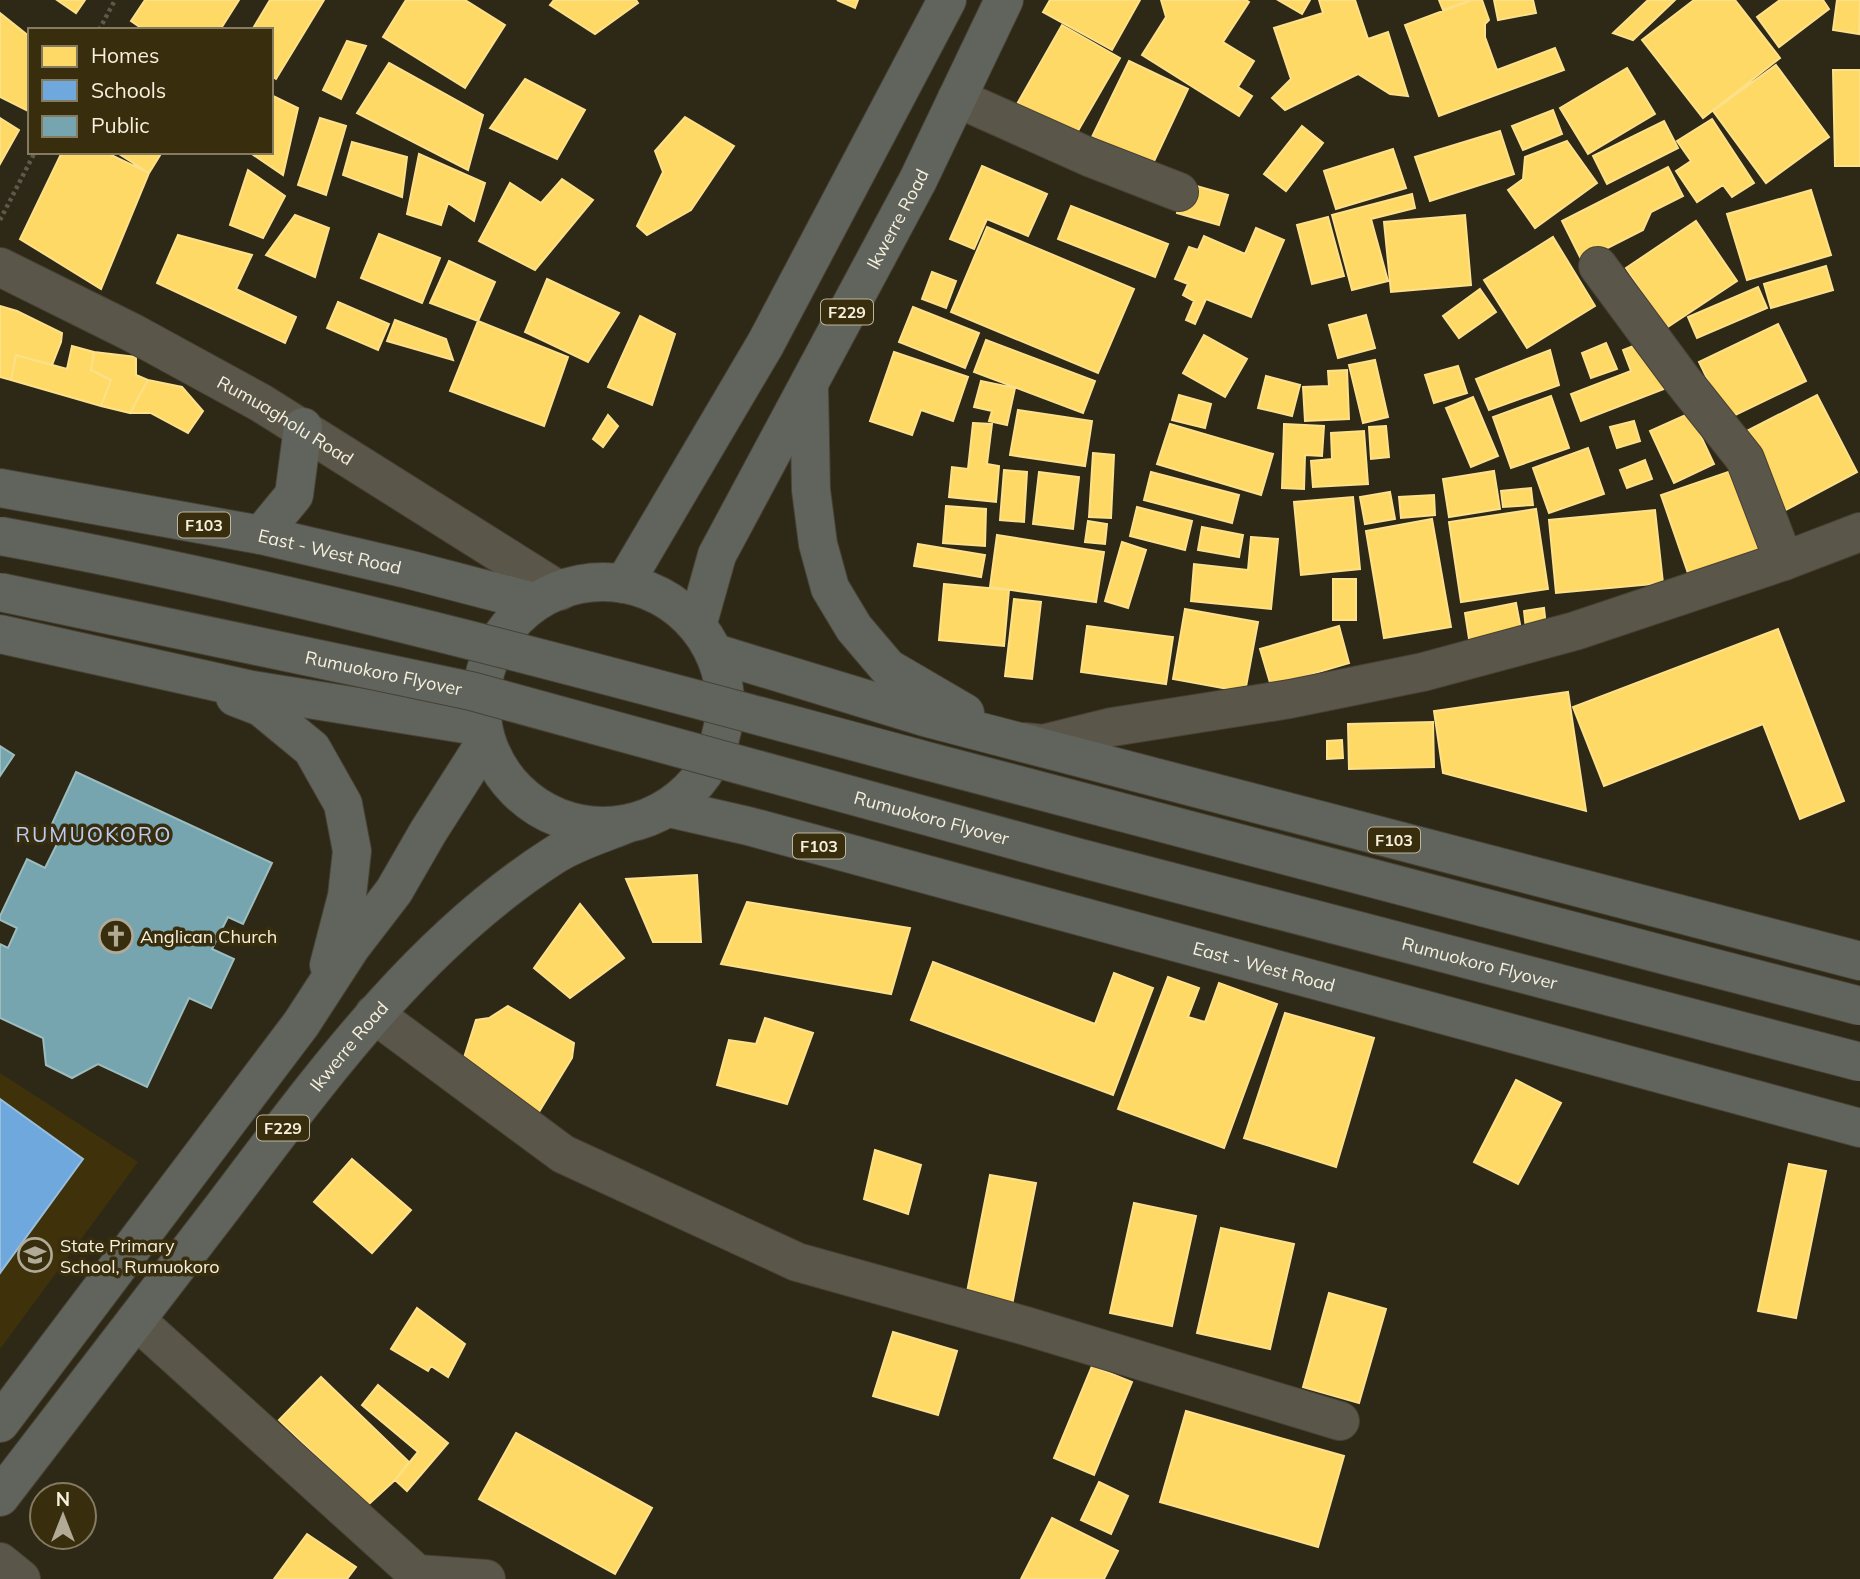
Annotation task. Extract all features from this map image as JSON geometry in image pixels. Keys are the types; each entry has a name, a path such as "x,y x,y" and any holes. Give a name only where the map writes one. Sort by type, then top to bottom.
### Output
{"main road":[{"path":"624,584 766,342 947,0"},
{"name":"Ikwerre Road","path":"708,640 717,555 918,180 1004,0"},
{"path":"809,383 811,490 818,544 830,588 854,628 888,668 1012,740"},
{"path":"261,535 294,495 303,427"},
{"name":"East - West Road","path":"0,488 261,535 407,569 547,597"},
{"path":"0,536 124,559 512,650 1094,806 1860,1006"},
{"path":"588,583 624,584 664,598 708,640 726,699 723,733 703,776 669,808 648,818 625,824 590,826 556,817 526,799 502,773 484,734 481,691 490,657 514,621 547,597 588,583"},
{"name":"Rumuokoro Flyover","path":"0,592 471,691 1076,857 1860,1062"},
{"path":"0,635 177,675 484,734"},
{"name":"F103","path":"708,640 928,718 1860,961"},
{"path":"177,675 261,707 312,749 343,804 352,851 347,896 320,995"},
{"name":"F229","path":"0,1423 301,1024 351,947 394,891 484,734"},
{"name":"East - West Road","path":"669,808 748,826 1860,1128"},
{"name":"Ikwerre Road","path":"0,1497 304,1100 374,1014 437,950 492,900 555,854 625,824"}],"street":[{"path":"957,98 1022,128 1179,192"},
{"path":"1598,266 1745,459 1784,561"},
{"name":"Rumuagholu Road","path":"0,267 132,333 303,427 547,597"},
{"path":"1012,740 1043,744 1112,727 1290,699 1423,672 1574,631 1784,561 1860,532"},
{"path":"374,1014 563,1154 797,1262 1026,1326 1340,1421"},
{"path":"136,1320 416,1576 486,1579"},
{"path":"0,1562 21,1579"}],"path":[{"path":"100,28 115,0"},
{"path":"0,220 34,154"}],"shaded area":[{"name":"State Primary School, Rumuokoro","path":"0,1073 138,1162 0,1349"}],"building: Homes":[{"path":"57,0 85,0 76,13"},
{"path":"145,0 239,0 221,28 141,28 131,21"},
{"path":"270,0 324,0 276,79 273,77 273,28 253,28"},
{"path":"406,0 465,0 505,25 465,88 383,37"},
{"path":"554,0 636,0 638,3 595,34 550,5"},
{"path":"837,0 858,0 855,8"},
{"path":"1050,0 1140,0 1112,50 1043,12"},
{"path":"1161,0 1249,2 1223,42 1254,61 1238,87 1252,96 1239,116 1142,55 1166,17"},
{"path":"1278,0 1310,0 1302,14"},
{"path":"1319,0 1355,0 1368,39 1388,32 1408,96 1390,94 1358,74 1285,110 1272,98 1291,79 1274,28 1323,13"},
{"path":"1439,0 1472,0 1443,10"},
{"path":"1472,0 1482,0 1489,20 1485,24 1485,37 1497,70 1555,48 1564,70 1439,116 1405,25"},
{"path":"1494,0 1533,0 1536,13 1498,20"},
{"path":"1648,0 1675,0 1633,40 1613,33"},
{"path":"1694,0 1735,0 1780,58 1703,118 1642,40"},
{"path":"1780,0 1823,0 1829,9 1779,47 1757,17"},
{"path":"1837,0 1860,0 1859,34 1833,30"},
{"path":"0,13 28,35 28,111 0,97"},
{"path":"1062,25 1120,58 1071,143 1013,111"},
{"path":"347,41 366,46 341,99 323,90"},
{"path":"1129,61 1188,89 1149,172 1089,143"},
{"path":"389,63 483,115 468,170 357,113"},
{"path":"1776,65 1829,137 1766,183 1713,111"},
{"path":"1627,68 1655,114 1588,154 1560,108"},
{"path":"1833,70 1860,70 1860,166 1835,166"},
{"path":"525,79 585,110 557,159 490,128"},
{"path":"273,96 298,108 283,175 252,154 273,154"},
{"path":"1553,110 1562,134 1523,150 1512,126"},
{"path":"685,117 734,146 691,210 647,235 637,226 663,172 655,151"},
{"path":"0,118 19,130 0,164"},
{"path":"320,118 346,126 326,195 298,185"},
{"path":"1712,119 1754,183 1732,197 1723,185 1697,202 1676,171 1691,161 1677,141"},
{"path":"1664,121 1678,148 1607,184 1593,156"},
{"path":"1302,126 1323,143 1286,191 1264,174"},
{"path":"1500,131 1514,174 1430,201 1415,157"},
{"path":"1567,141 1597,183 1535,228 1508,190 1523,179 1525,157"},
{"path":"352,142 407,157 402,197 343,175"},
{"path":"1393,149 1406,188 1336,209 1324,171"},
{"path":"61,154 109,154 149,173 101,289 20,239"},
{"path":"119,154 161,154 149,173"},
{"path":"419,154 485,183 474,221 448,203 441,225 407,214"},
{"path":"982,166 1047,194 1028,236 987,219 974,249 950,239"},
{"path":"1668,167 1683,196 1651,212 1643,230 1582,261 1562,221"},
{"path":"248,170 285,196 263,238 230,225"},
{"path":"562,179 593,200 535,270 479,241 510,183 541,203"},
{"path":"1186,183 1228,195 1219,225 1177,213"},
{"path":"1811,190 1831,255 1747,280 1727,214"},
{"path":"1412,194 1415,208 1371,219 1388,281 1352,290 1332,215"},
{"path":"1071,206 1168,244 1155,277 1058,239"},
{"path":"295,215 329,228 315,277 266,255"},
{"path":"1465,215 1471,285 1391,292 1384,222"},
{"path":"1328,217 1344,276 1312,284 1297,225"},
{"path":"1696,221 1737,281 1666,328 1626,268"},
{"path":"987,227 1134,289 1098,373 951,312"},
{"path":"1256,228 1284,240 1251,317 1206,299 1195,324 1186,320 1194,301 1183,295 1188,284 1175,279 1189,247 1198,250 1204,236 1245,254"},
{"path":"379,234 440,258 422,303 361,278"},
{"path":"178,235 252,255 236,289 296,317 285,343 157,283"},
{"path":"1553,237 1595,306 1527,348 1484,280"},
{"path":"449,261 495,282 478,321 430,303"},
{"path":"1826,266 1833,290 1771,308 1764,284"},
{"path":"932,272 956,281 946,308 922,299"},
{"path":"547,279 619,313 588,362 525,332"},
{"path":"1758,287 1767,308 1697,338 1688,317"},
{"path":"1480,289 1496,312 1459,338 1443,316"},
{"path":"338,302 389,324 378,350 327,328"},
{"path":"0,306 17,311 62,333 52,365 16,355 11,380 0,377"},
{"path":"913,307 979,333 965,368 899,342"},
{"path":"1366,315 1375,348 1338,358 1329,325"},
{"path":"640,316 675,334 652,405 608,387"},
{"path":"395,320 446,339 453,360 387,341"},
{"path":"478,321 568,357 544,426 450,391"},
{"path":"1778,324 1806,381 1727,419 1699,362"},
{"path":"1204,335 1247,359 1225,397 1183,373"},
{"path":"986,340 1095,381 1083,413 974,372"},
{"path":"1646,341 1664,389 1581,421 1571,394 1631,371 1623,350"},
{"path":"1606,343 1617,369 1591,378 1582,353"},
{"path":"72,346 94,352 91,370 111,380 101,406 11,380 16,355 67,369"},
{"path":"1550,350 1559,385 1489,410 1476,379"},
{"path":"94,352 136,357 136,375 148,380 130,413 101,406 111,380 91,370"},
{"path":"894,352 968,377 953,421 921,410 912,435 870,421"},
{"path":"1375,360 1388,417 1363,423 1349,365"},
{"path":"1458,366 1467,393 1434,403 1425,375"},
{"path":"1347,370 1349,419 1305,421 1303,387 1329,386 1328,371"},
{"path":"1266,376 1300,385 1292,416 1258,408"},
{"path":"148,380 182,387 203,411 188,433 151,413 130,413"},
{"path":"981,381 1015,388 1007,425 989,421 992,411 974,407"},
{"path":"1179,395 1211,404 1205,428 1172,420"},
{"path":"1817,395 1857,472 1782,512 1741,434"},
{"path":"1551,396 1569,448 1511,468 1493,417"},
{"path":"1473,397 1498,456 1471,467 1446,408"},
{"path":"1018,410 1092,421 1085,466 1010,455"},
{"path":"1690,413 1714,464 1674,483 1650,431"},
{"path":"608,415 618,426 603,447 593,439"},
{"path":"1634,421 1640,441 1617,448 1610,427"},
{"path":"973,423 992,424 987,464 999,466 996,502 949,497 952,467 968,469"},
{"path":"1170,424 1273,454 1261,495 1157,464"},
{"path":"1284,424 1324,426 1322,456 1305,455 1304,489 1282,488"},
{"path":"1386,426 1389,457 1371,459 1369,427"},
{"path":"1364,431 1368,484 1313,487 1311,461 1332,459 1331,433"},
{"path":"1588,448 1604,494 1549,513 1533,468"},
{"path":"1093,453 1114,455 1111,518 1089,517"},
{"path":"1645,460 1652,479 1627,488 1620,470"},
{"path":"1004,470 1027,472 1024,522 1000,520"},
{"path":"1734,470 1763,553 1690,579 1661,495"},
{"path":"1494,471 1500,509 1449,517 1443,479"},
{"path":"1039,472 1079,477 1073,529 1033,524"},
{"path":"1151,472 1239,495 1232,523 1144,500"},
{"path":"1531,488 1533,505 1503,507 1501,491"},
{"path":"1390,492 1395,519 1365,524 1360,497"},
{"path":"1434,495 1435,515 1401,518 1399,497"},
{"path":"1353,497 1360,569 1301,575 1294,502"},
{"path":"946,506 986,509 985,546 943,543"},
{"path":"1137,507 1192,521 1185,550 1130,536"},
{"path":"1536,509 1548,589 1461,602 1449,522"},
{"path":"1655,510 1663,583 1556,593 1549,520"},
{"path":"1432,519 1451,627 1384,638 1366,531"},
{"path":"1088,521 1107,524 1105,544 1085,542"},
{"path":"1202,527 1243,535 1239,557 1198,550"},
{"path":"997,535 1104,552 1096,602 990,587"},
{"path":"1251,537 1278,539 1271,609 1191,601 1194,564 1248,570"},
{"path":"1122,542 1146,550 1128,608 1105,601"},
{"path":"918,544 985,555 981,577 914,566"},
{"path":"1333,579 1356,579 1356,620 1333,620"},
{"path":"944,584 1009,590 1004,646 939,640"},
{"path":"1014,599 1041,602 1032,679 1005,676"},
{"path":"1516,603 1522,635 1470,645 1465,613"},
{"path":"1544,608 1546,626 1526,629 1524,611"},
{"path":"1185,609 1258,622 1245,692 1173,679"},
{"path":"1087,626 1173,637 1166,684 1081,672"},
{"path":"1339,626 1349,663 1271,686 1260,649"},
{"path":"1778,629 1844,801 1800,819 1763,724 1604,786 1573,707"},
{"path":"1568,692 1586,811 1443,773 1434,711"},
{"path":"1433,722 1434,767 1349,769 1348,724"},
{"path":"1342,740 1343,758 1327,759 1327,741"},
{"path":"697,875 701,942 653,942 626,879"},
{"path":"747,902 910,928 891,994 721,964"},
{"path":"580,904 624,958 570,998 534,968"},
{"path":"933,962 1095,1024 1114,973 1153,988 1113,1095 911,1020"},
{"path":"1168,977 1199,988 1188,1017 1205,1022 1219,983 1277,1004 1224,1148 1118,1109"},
{"path":"508,1006 574,1043 572,1058 537,1115 461,1067 476,1020 489,1018"},
{"path":"1285,1013 1374,1038 1336,1167 1244,1138"},
{"path":"765,1018 813,1033 787,1104 717,1085 729,1040 756,1044"},
{"path":"1516,1080 1561,1103 1518,1184 1474,1162"},
{"path":"875,1150 921,1165 908,1214 864,1199"},
{"path":"352,1159 411,1210 372,1253 314,1202"},
{"path":"1789,1164 1826,1171 1796,1318 1758,1311"},
{"path":"990,1175 1036,1183 1012,1305 966,1297"},
{"path":"1134,1203 1196,1216 1172,1326 1110,1313"},
{"path":"1221,1228 1294,1244 1270,1349 1197,1333"},
{"path":"1329,1293 1386,1309 1359,1403 1303,1387"},
{"path":"417,1308 465,1344 448,1377 431,1366 428,1371 391,1349"},
{"path":"893,1332 957,1351 938,1415 873,1396"},
{"path":"1092,1366 1132,1382 1094,1475 1054,1458"},
{"path":"321,1377 409,1462 395,1480 368,1505 279,1420"},
{"path":"378,1385 448,1443 407,1491 395,1480 418,1452 362,1405"},
{"path":"1186,1411 1344,1456 1318,1547 1160,1502"},
{"path":"516,1433 652,1508 615,1574 479,1499"},
{"path":"1099,1482 1128,1496 1111,1534 1081,1520"},
{"path":"1052,1518 1118,1551 1104,1579 1021,1579"},
{"path":"307,1534 356,1567 347,1579 274,1579"}],"building: Schools":[{"path":"0,1099 83,1159 0,1273"}],"building: Public":[{"path":"0,746 14,755 0,776"},
{"name":"Anglican Church","path":"76,772 272,863 243,924 228,917 212,949 234,959 211,1008 189,998 147,1087 98,1064 72,1078 46,1065 43,1038 0,1018 0,944 8,948 17,928 0,920 0,916 27,859 45,868 57,844 45,839"}],"place":[{"name":"Anglican Church","path":"116,936"},
{"name":"State Primary School, Rumuokoro","path":"35,1255"}],"district":[{"name":"RUMUOKORO","path":"94,834"}]}
